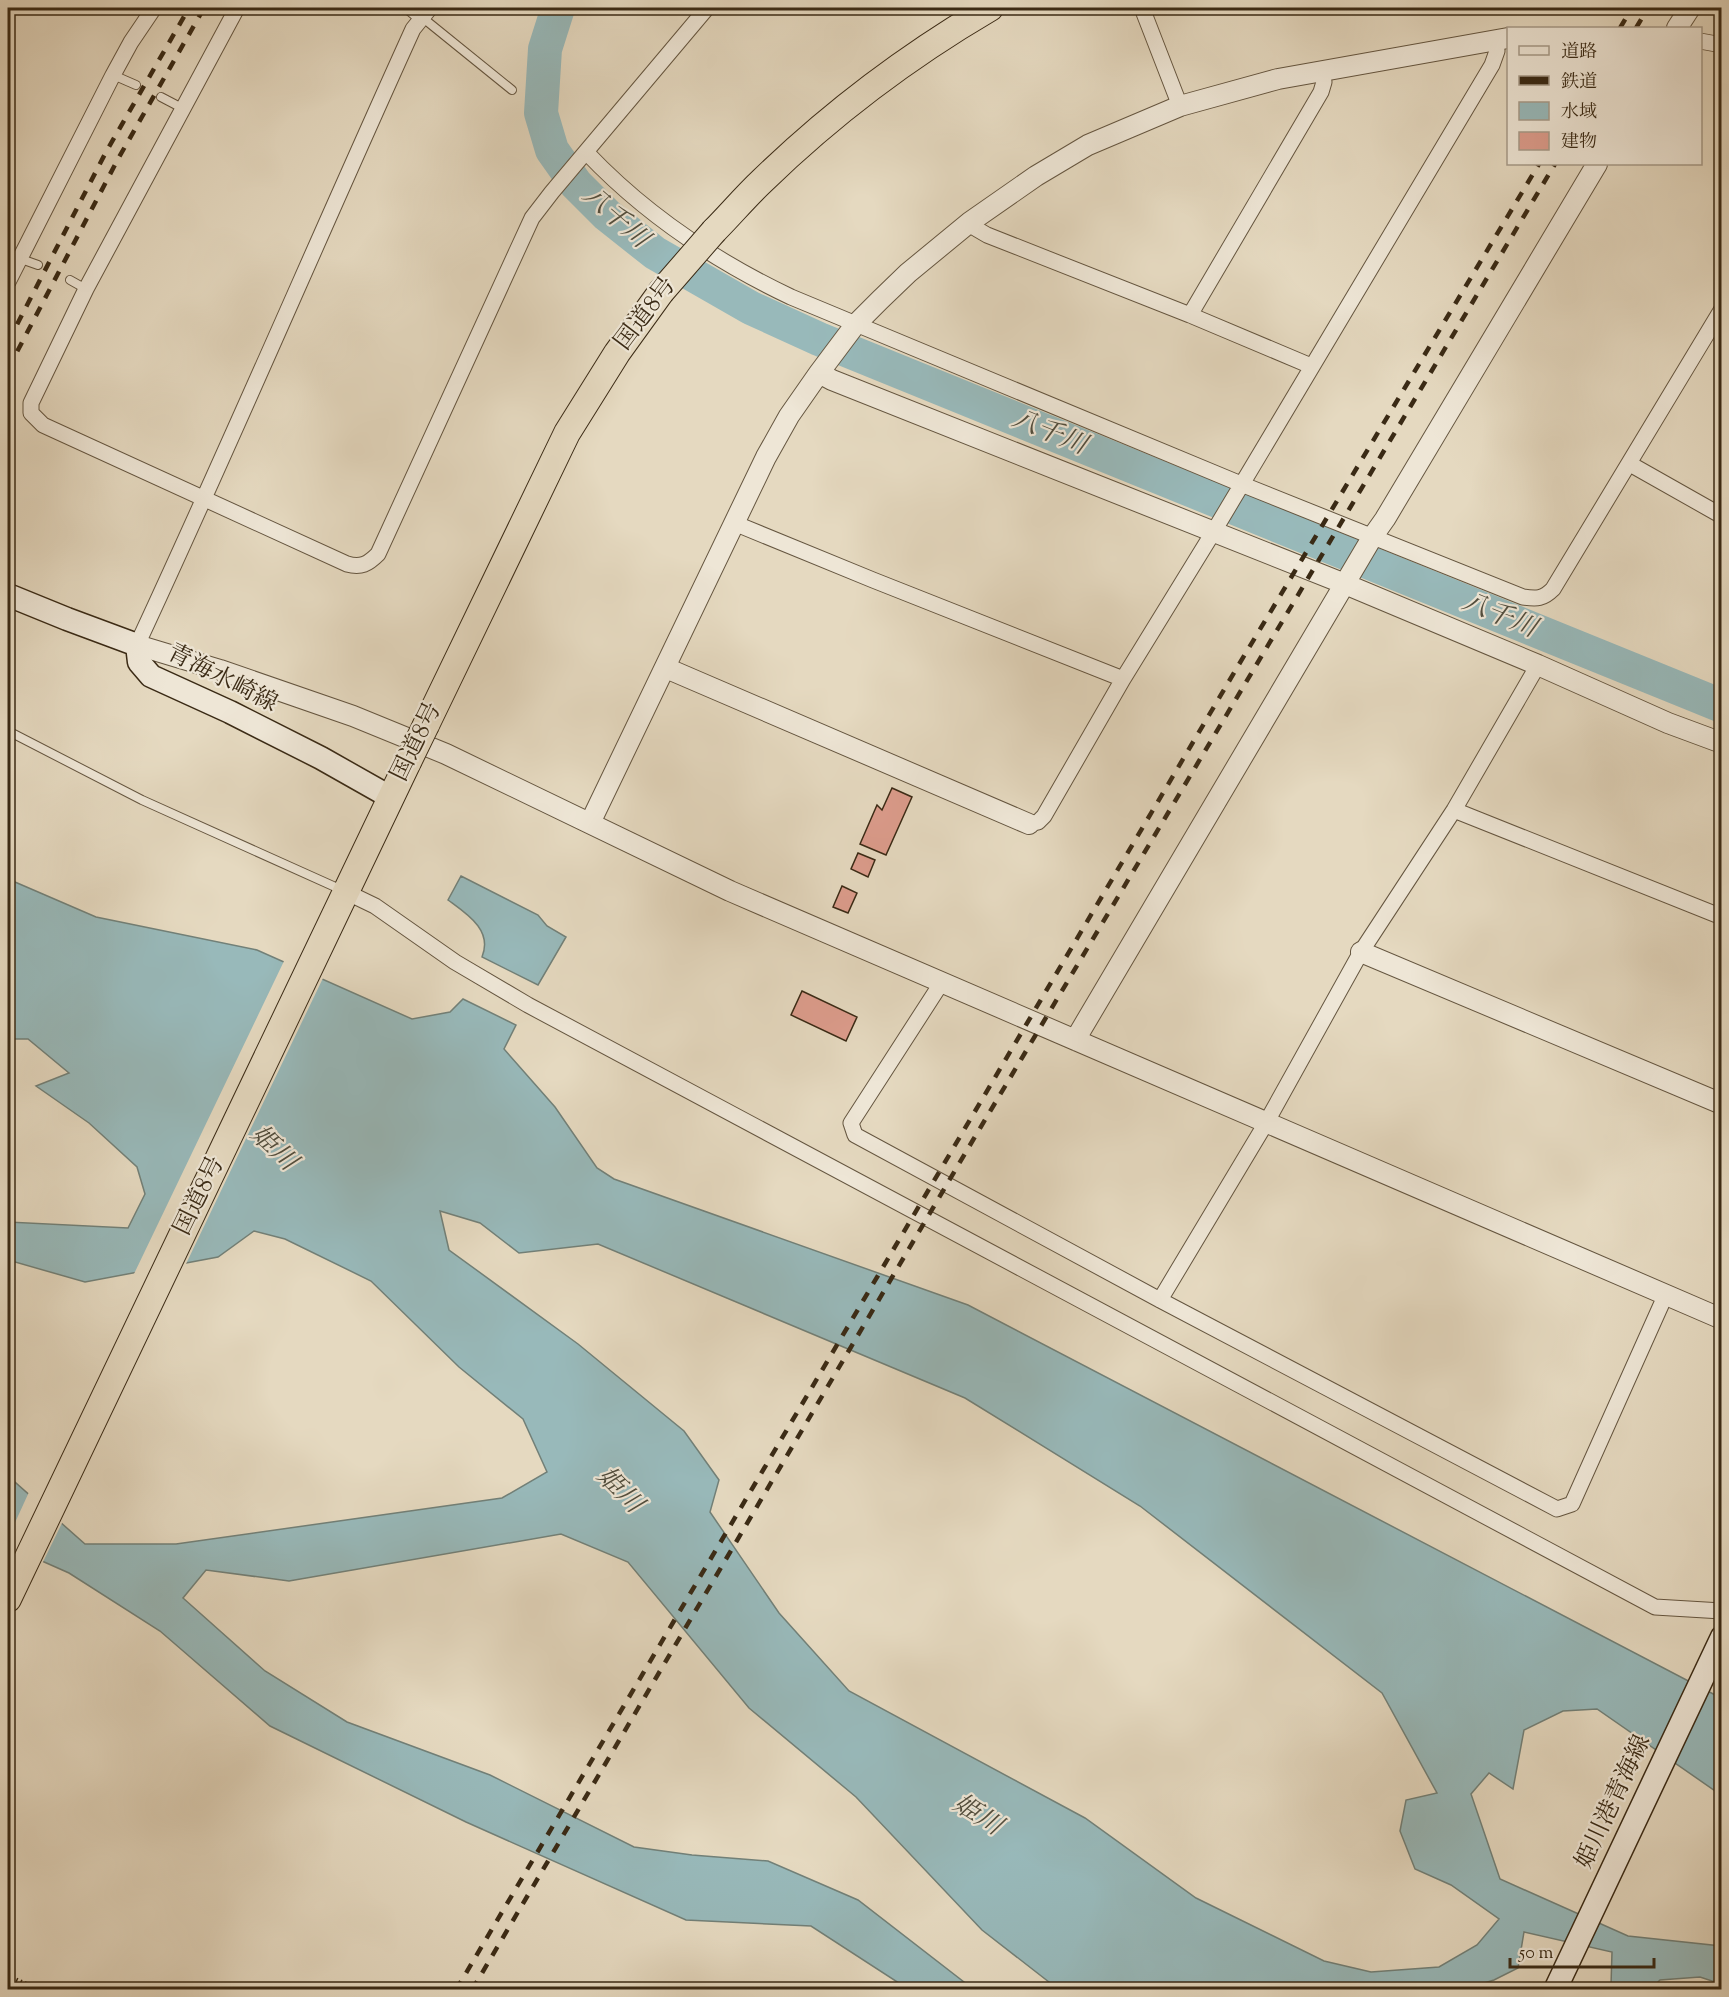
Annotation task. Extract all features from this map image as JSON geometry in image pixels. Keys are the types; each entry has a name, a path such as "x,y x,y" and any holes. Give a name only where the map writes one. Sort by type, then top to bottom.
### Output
{"highway":[{"name":"国道8号","path":"8,1599 356,867 567,433 611,363 661,292 714,231 761,182 814,133 855,100 964,23 990,8"}],"main road":[{"name":"青海水崎線","path":"8,595 67,620 137,645 139,662 151,676 230,712 321,758 390,797"},
{"name":"姫川港青海線","path":"1555,1989 1721,1638"}],"street":[{"path":"8,282 113,75 131,42 154,8"},
{"path":"237,8 86,289 31,403 31,413 43,425 357,567 372,560 378,554 532,218 707,8"},
{"path":"411,8 427,13 413,29 328,215 205,500 137,645 220,670 363,720 446,754 729,891 1722,1319"},
{"path":"1142,8 1180,106"},
{"path":"1678,27 1690,8"},
{"path":"590,824 734,523 789,416 855,325 908,273 970,222 1036,176 1089,145 1180,106 1278,78 1502,39"},
{"path":"666,668 1029,824 1038,822 1044,816 1123,679 1492,65 1502,39"},
{"path":"1702,41 1722,45"},
{"path":"1190,315 1321,92 1324,82 1322,71"},
{"path":"587,153 657,218 722,261 765,285 855,325 1241,484 1523,597 1536,599 1546,597 1553,589 1722,309"},
{"path":"1075,1040 1373,536 1596,165"},
{"path":"970,222 987,235 1190,315 1311,366"},
{"path":"819,373 1345,584 1722,744"},
{"path":"1630,464 1722,516"},
{"path":"734,523 1123,679"},
{"path":"1160,1300 1266,1123 1361,952 1454,810 1538,665"},
{"path":"1454,810 1722,917"},
{"path":"341,902 375,906 455,962 528,1005 1644,1602 1655,1607 1722,1611"},
{"path":"1361,952 1722,1104"},
{"path":"942,982 851,1123 855,1135 1160,1300 1557,1509 1572,1504 1666,1294"}],"lane":[{"path":"427,13 512,90"},
{"path":"113,75 136,85"},
{"path":"161,97 182,108"},
{"path":"21,259 38,264"},
{"path":"70,280 86,289"},
{"path":"8,731 341,902"}],"path":[{"path":"8,1976 40,1989"}],"water":[{"path":"461,876 538,915 547,926 566,937 538,985 482,957 484,939 481,931 470,917 448,900"},
{"name":"姫川","path":"8,879 96,917 257,950 412,1019 450,1012 463,999 516,1025 504,1049 555,1107 597,1168 614,1179 968,1305 1721,1698 1721,1795 1597,1709 1563,1711 1524,1730 1513,1789 1489,1773 1471,1794 1500,1879 1628,1936 1721,1946 1721,1984 1700,1977 1660,1980 1651,1989 1605,1989 1611,1985 1612,1952 1524,1932 1518,1968 1494,1980 1465,1989 1058,1989 982,1930 856,1797 749,1708 628,1562 561,1534 289,1581 206,1570 183,1598 265,1671 347,1722 490,1775 634,1847 692,1855 768,1861 858,1900 973,1989 908,1989 811,1926 686,1920 466,1822 270,1726 160,1631 69,1573 8,1546 8,1476 85,1544 176,1544 502,1498 547,1472 523,1419 459,1367 371,1281 285,1239 254,1231 218,1257 85,1282 8,1260 8,1222 128,1228 145,1194 137,1167 89,1123 36,1086 69,1073 28,1039 8,1039","holes":["440,1211 480,1223 519,1253 598,1244 965,1398 1140,1506 1382,1693 1437,1793 1406,1800 1400,1831 1415,1869 1451,1885 1499,1919 1477,1945 1439,1967 1371,1972 1324,1961 1196,1898 1085,1818 849,1691 779,1613 710,1512 719,1480 684,1431 578,1344 449,1250"]}],"pier":[{"path":"285,959 324,976 185,1266 133,1276"},
{"path":"29,1492 63,1521 42,1564 8,1549 8,1538"}],"building":[{"path":"892,788 912,797 886,855 860,844 877,805 882,810"},
{"path":"858,853 875,860 868,877 851,869"},
{"path":"842,886 857,893 848,913 833,907"},
{"path":"802,991 857,1017 846,1041 791,1015"}],"waterway":[{"name":"八千川","path":"558,8 545,49 541,113 552,150 576,184 607,215 655,253 751,308 819,339 1722,706"}],"railway":[{"path":"8,342 106,152 189,8"},
{"path":"8,369 118,159 204,8"},
{"path":"1621,27 1632,8"},
{"path":"1637,27 1648,8"},
{"path":"456,1990 1238,666 1538,165"},
{"path":"472,1990 973,1140 1554,165"}]}
